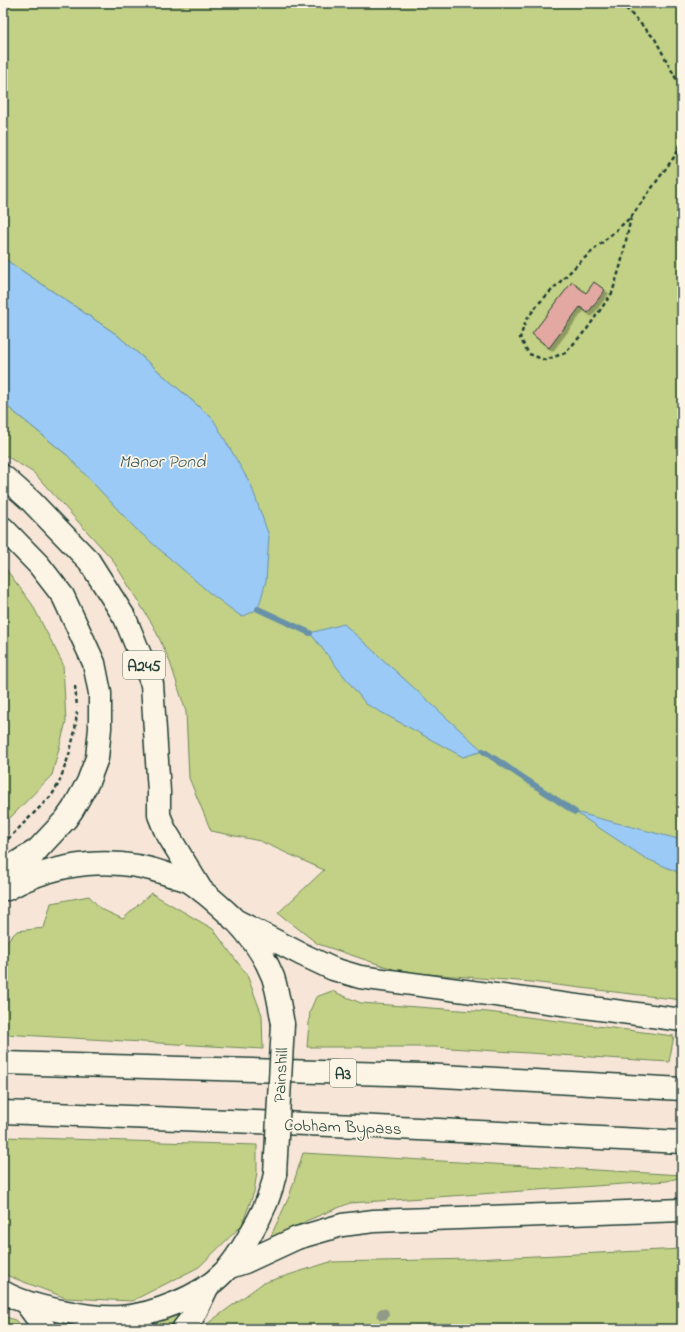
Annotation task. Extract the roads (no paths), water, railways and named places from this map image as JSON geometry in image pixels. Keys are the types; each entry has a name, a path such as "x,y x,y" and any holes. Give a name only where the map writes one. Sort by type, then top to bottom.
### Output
{"main road":[{"name":"A245","path":"3,476 31,501 89,561 125,618 152,684 159,792 159,815 165,830 202,891"},
{"path":"3,528 39,565 63,596 94,663 100,693 100,728 97,758 95,766 82,794 73,809 54,834 4,884"},
{"name":"Painshill","path":"3,1292 25,1302 48,1309 86,1316 123,1317 149,1312 170,1305 208,1286 223,1274 230,1267 246,1242 259,1219 273,1188 283,1024 279,999 273,977 262,955 246,931 202,891 188,882 142,867 97,863 63,867 19,882 4,884"},
{"path":"233,919 326,966 360,977 682,1020"},
{"name":"A3","path":"3,1064 424,1075 682,1089"},
{"name":"Cobham Bypass","path":"3,1112 357,1126 682,1142"},
{"path":"230,1267 245,1262 297,1238 342,1225 374,1221 682,1210"},
{"path":"183,1329 194,1315 208,1286"},
{"path":"25,1302 45,1329"}],"water":[{"name":"Manor Pond","path":"3,258 116,334 213,419 251,485 269,536 266,581 258,609 242,617 211,594 136,529 67,455 3,403"},
{"path":"344,624 483,751 463,757 366,704 310,633"},
{"path":"575,812 682,840 682,874 645,858"}],"waterway":[{"path":"258,609 310,633"},
{"path":"483,751 575,812"}]}
